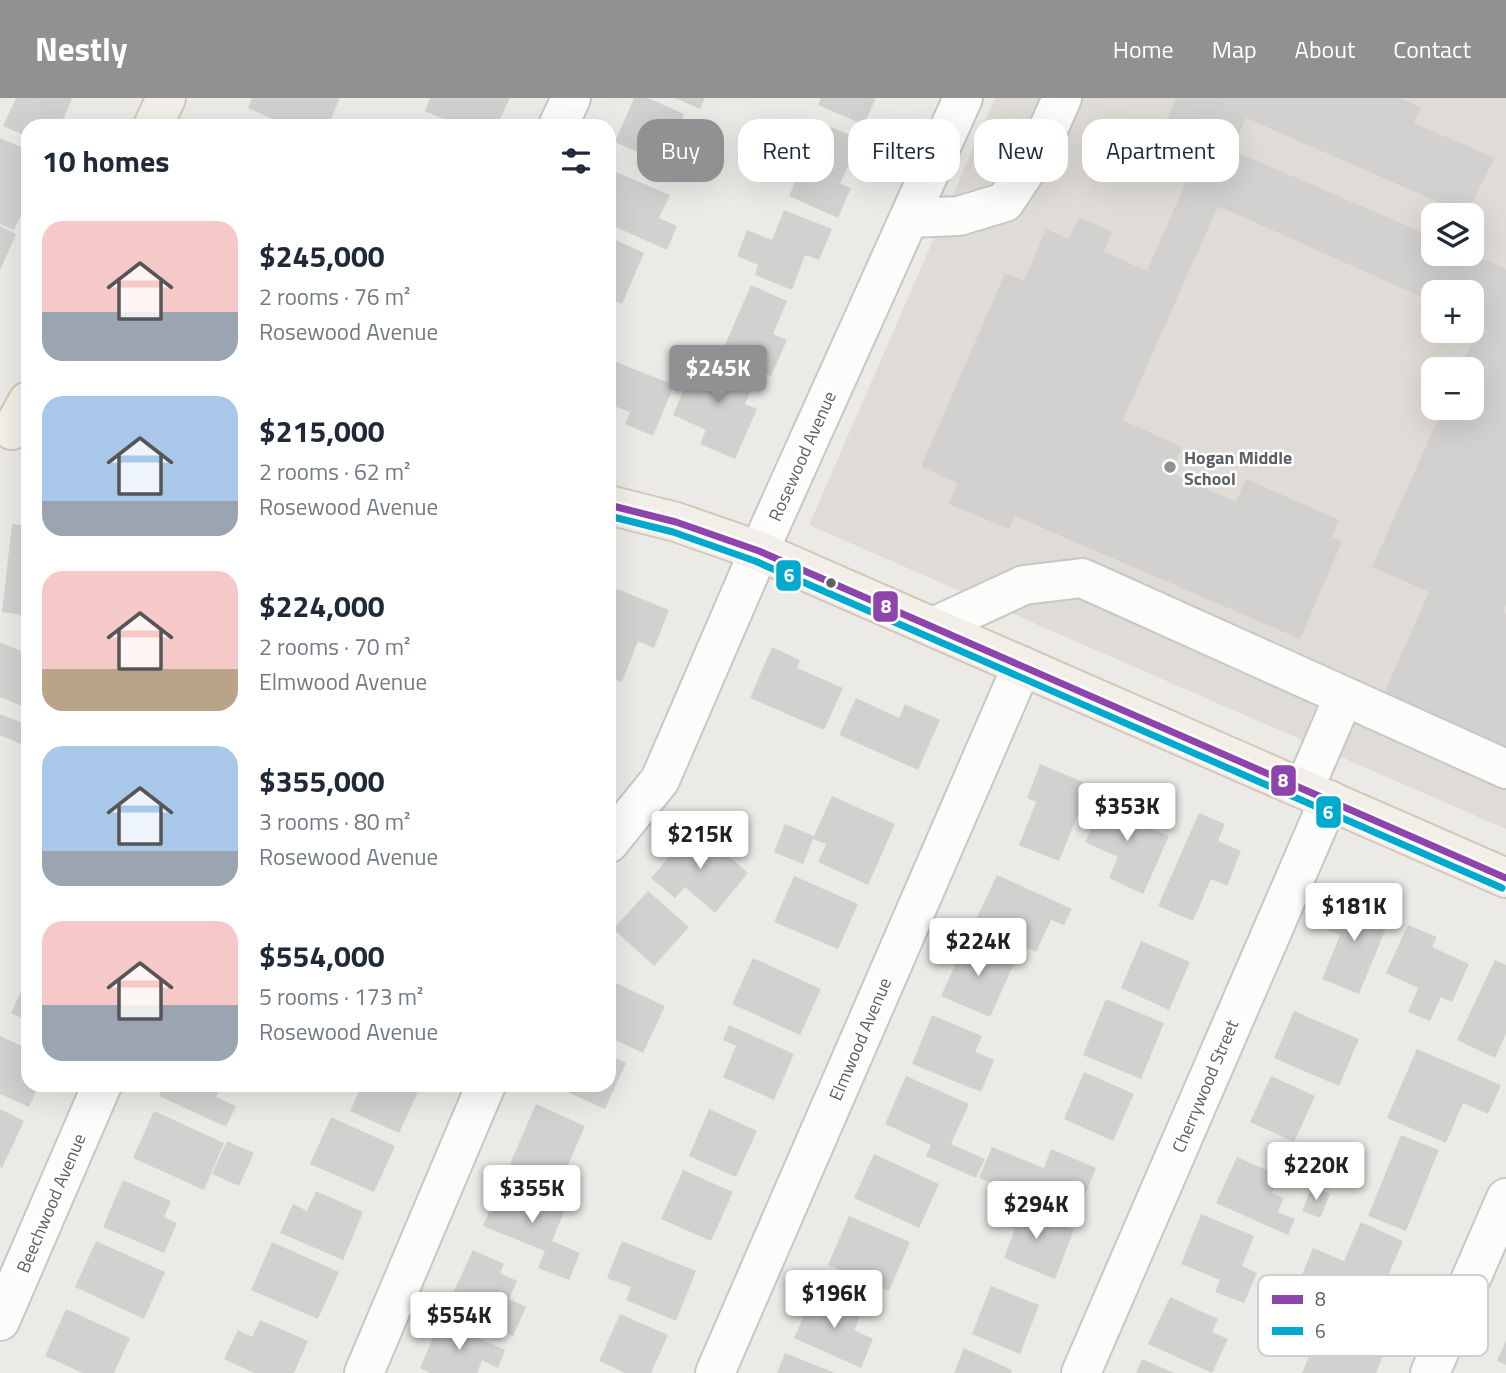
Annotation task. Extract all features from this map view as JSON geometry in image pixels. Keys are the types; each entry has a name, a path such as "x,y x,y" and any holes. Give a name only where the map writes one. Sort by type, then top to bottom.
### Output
{"main road":[{"path":"156,119 166,98"},
{"path":"616,507 676,523 759,551 1506,878"}],"street":[{"path":"561,119 571,98"},
{"name":"Rosewood Avenue","path":"616,834 660,780 759,551 963,98"},
{"path":"910,218 959,216 1005,202 1038,152 1062,98"},
{"path":"933,627 1024,585 1082,578 1506,769"},
{"name":"Elmwood Avenue","path":"715,1373 1022,666"},
{"name":"Cherrywood Street","path":"1082,1373 1316,794 1344,696"},
{"name":"Beechwood Avenue","path":"0,1321 99,1092"},
{"path":"364,1373 483,1092"},
{"path":"1473,1275 1506,1198"},
{"path":"1430,1373 1437,1356"}],"shaded area":[{"name":"Hogan Middle School","path":"995,98 1506,98 1506,829 809,525 974,146 974,182 1068,182 1068,119 986,119"}],"building":[{"path":"16,98 72,99 63,119 21,119 21,134 3,126"},
{"path":"252,98 340,98 331,119 272,119 248,108"},
{"path":"430,98 510,98 500,119 444,119 425,111"},
{"path":"634,98 648,98 684,114 682,119 637,119 637,152 616,142"},
{"path":"675,98 705,98 700,109"},
{"path":"821,98 876,98 867,119 850,119 818,105"},
{"path":"1176,98 1400,98 1421,107 1414,123 1495,158 1472,203 1441,203 1246,118 1239,134 1239,119 1167,119"},
{"path":"834,128 848,134 848,166 840,184 851,188 838,218 789,196 795,182 834,182"},
{"path":"0,138 21,147 21,215 14,230 0,224"},
{"path":"1239,153 1421,232 1421,266 1484,266 1484,259 1506,269 1506,604 1503,612 1506,614 1506,756 1381,700 1429,592 1372,567 1438,420 1484,420 1484,357 1465,357 1472,343 1484,343 1484,280 1421,280 1421,297 1218,206 1123,420 1182,447 1171,473 1236,502 1246,479 1339,520 1332,537 1342,542 1300,639 1015,516 1009,529 949,504 958,483 921,467 1005,273 1024,281 1046,229 1069,239 1079,217 1112,232 1104,252 1147,271 1186,182 1239,182"},
{"path":"616,172 670,195 659,218 677,226 667,250 616,227"},
{"path":"784,210 832,229 819,260 805,255 792,290 755,275 758,265 737,256 747,230 772,240"},
{"path":"0,226 16,234 0,271"},
{"path":"616,240 644,253 622,304 616,301"},
{"path":"751,285 787,301 773,334 787,340 771,376 721,354"},
{"path":"699,355 756,379 745,404 757,409 735,459 700,444 706,430 673,415"},
{"path":"616,362 674,385 653,436 625,424 630,412 616,407"},
{"path":"12,524 21,525 21,615 2,612"},
{"path":"617,589 669,610 654,648 638,641 622,682 616,680"},
{"path":"0,642 21,651 21,706 0,697"},
{"path":"772,647 800,660 797,668 843,688 824,730 750,698"},
{"path":"856,698 899,718 905,704 940,720 918,770 839,735"},
{"path":"0,714 21,722 21,744 0,735"},
{"path":"1040,764 1090,785 1059,861 1019,845 1036,802 1027,798"},
{"path":"1107,793 1141,808 1135,821 1169,836 1143,894 1109,878 1118,857 1085,842"},
{"path":"832,796 895,824 868,885 818,862 826,844 813,839 803,864 774,852 785,824 814,836"},
{"path":"1199,813 1225,824 1218,841 1241,851 1227,886 1211,879 1193,921 1158,906"},
{"path":"695,827 748,873 715,913 685,887 675,898 651,878"},
{"path":"997,875 1072,909 1064,925 1051,920 1036,952 974,924"},
{"path":"794,876 858,904 838,949 774,922"},
{"path":"648,891 689,927 654,966 616,932 616,926"},
{"path":"1341,896 1391,916 1359,994 1322,979 1340,935 1327,930"},
{"path":"1408,925 1437,937 1432,947 1469,964 1452,1002 1441,997 1430,1021 1408,1012 1418,988 1386,973"},
{"path":"967,939 1015,961 990,1017 941,996"},
{"path":"1141,941 1190,962 1169,1010 1121,988"},
{"path":"753,958 821,989 800,1035 732,1004"},
{"path":"1495,960 1506,965 1506,1034 1495,1058 1457,1040"},
{"path":"616,983 665,1006 643,1053 616,1040"},
{"path":"21,991 21,1018 11,1013"},
{"path":"1106,999 1164,1023 1141,1079 1083,1055"},
{"path":"1294,1011 1359,1039 1339,1086 1274,1058"},
{"path":"932,1015 982,1036 975,1052 994,1060 981,1092 912,1064"},
{"path":"729,1025 794,1054 774,1100 723,1077 736,1046 723,1040"},
{"path":"0,1036 21,1046 21,1092 36,1092 29,1107 0,1094"},
{"path":"1417,1049 1501,1085 1488,1114 1463,1103 1446,1143 1387,1118"},
{"path":"616,1058 626,1063 616,1085"},
{"path":"1084,1072 1134,1094 1113,1141 1064,1119"},
{"path":"906,1076 969,1104 951,1144 985,1159 976,1178 926,1156 931,1145 885,1124"},
{"path":"1271,1076 1315,1096 1294,1142 1250,1122"},
{"path":"161,1092 218,1092 216,1097 236,1106 226,1127 159,1096"},
{"path":"359,1092 418,1092 399,1133 350,1111"},
{"path":"567,1092 613,1092 605,1109"},
{"path":"536,1104 585,1126 559,1185 510,1164"},
{"path":"0,1109 24,1121 2,1168 0,1167"},
{"path":"709,1109 757,1131 736,1177 689,1156"},
{"path":"154,1111 224,1143 204,1190 133,1158"},
{"path":"331,1117 395,1146 374,1192 310,1164"},
{"path":"1401,1135 1439,1150 1406,1231 1368,1216"},
{"path":"227,1141 254,1153 239,1186 212,1174"},
{"path":"992,1147 1044,1168 1051,1149 1096,1168 1076,1217 979,1178"},
{"path":"874,1154 939,1184 919,1228 854,1198"},
{"path":"1237,1157 1280,1176 1272,1193 1284,1198 1278,1212 1295,1219 1288,1235 1216,1203"},
{"path":"683,1170 733,1192 711,1241 661,1219"},
{"path":"503,1179 567,1205 552,1241 580,1253 569,1280 538,1268 545,1251 483,1226"},
{"path":"123,1180 171,1201 164,1217 177,1223 164,1253 103,1227"},
{"path":"1312,1186 1330,1194 1320,1218 1302,1211"},
{"path":"316,1191 363,1212 343,1260 280,1233 293,1204 307,1211"},
{"path":"1007,1204 1074,1230 1055,1279 1004,1258 1015,1229 1000,1223"},
{"path":"1201,1214 1254,1236 1242,1266 1257,1273 1244,1303 1215,1292 1220,1280 1181,1264"},
{"path":"849,1216 910,1242 889,1291 828,1265"},
{"path":"1361,1222 1403,1241 1388,1275 1302,1275 1313,1248 1344,1261"},
{"path":"96,1241 165,1272 144,1319 75,1287"},
{"path":"622,1241 696,1271 676,1321 626,1300 631,1287 607,1278"},
{"path":"272,1242 339,1272 318,1319 251,1290"},
{"path":"473,1250 504,1264 500,1273 517,1281 509,1299 526,1307 513,1336 447,1306"},
{"path":"991,1286 1039,1305 1020,1354 972,1334"},
{"path":"815,1291 862,1312 854,1330 873,1339 861,1368 794,1338"},
{"path":"1170,1297 1218,1319 1212,1332 1228,1339 1212,1373 1148,1344"},
{"path":"66,1309 130,1338 114,1373 83,1373 45,1356"},
{"path":"620,1314 668,1335 651,1373 625,1373 599,1361"},
{"path":"260,1320 308,1341 294,1373 254,1373 224,1359 238,1330 252,1337"},
{"path":"440,1321 505,1350 498,1368 482,1360 477,1373 430,1373 420,1368"},
{"path":"1506,1340 1506,1365 1497,1361"},
{"path":"964,1348 1012,1370 1011,1373 954,1373"},
{"path":"785,1353 835,1373 777,1373"},
{"path":"1309,1356 1383,1356 1376,1373 1302,1373"},
{"path":"1142,1359 1174,1373 1136,1373"}],"transit line":[{"name":"8","path":"616,507 676,522 759,551 1506,878"},
{"name":"6","path":"616,518 673,532 755,561 1502,888"}],"place":[{"name":"Hogan Middle School","path":"1170,467"}]}
